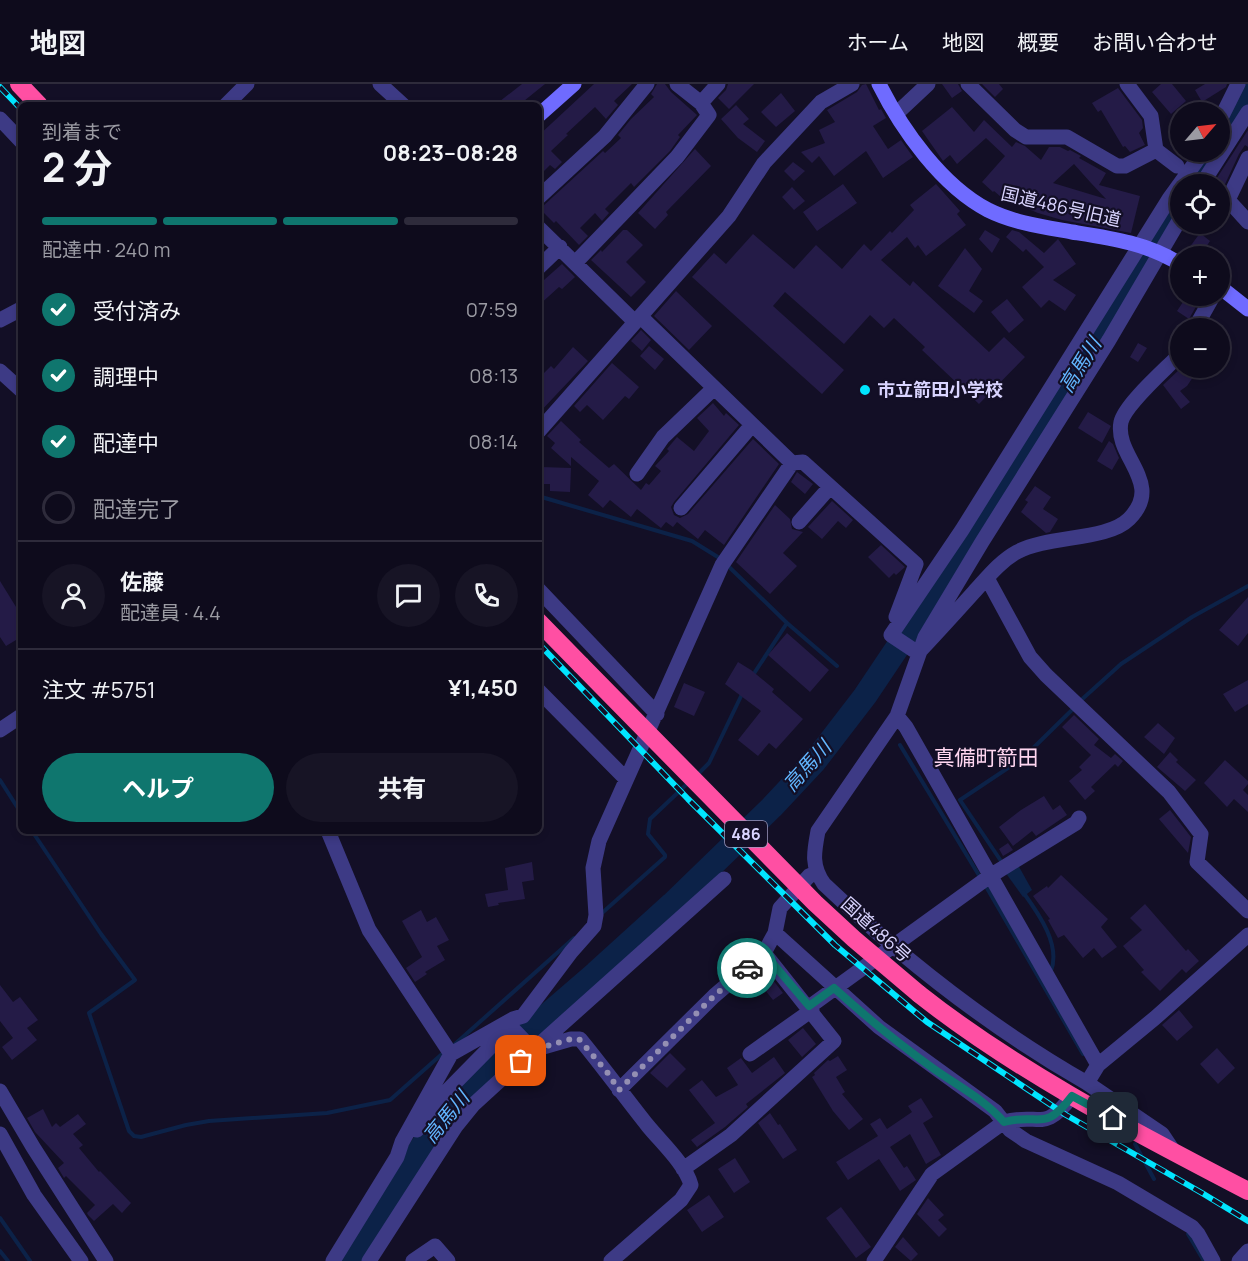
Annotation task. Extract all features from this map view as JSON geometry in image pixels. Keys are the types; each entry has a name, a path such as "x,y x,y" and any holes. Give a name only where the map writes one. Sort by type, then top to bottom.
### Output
{"highway":[{"path":"19,84 36,102"},
{"name":"国道486号","path":"542,625 815,903 919,994 981,1040 1072,1096 1248,1191"}],"street":[{"path":"229,102 247,84"},
{"path":"380,84 400,102"},
{"path":"542,112 574,84"},
{"path":"542,194 605,136 647,84"},
{"path":"576,262 677,157 709,115 700,103 677,84"},
{"path":"700,103 718,84"},
{"path":"542,427 729,216 764,163 821,102 852,84"},
{"name":"国道486号旧道","path":"879,84 896,114 927,157 967,196 988,210 1012,220 1150,248 1170,259"},
{"path":"896,114 928,84"},
{"path":"968,84 1015,130 1026,137 1067,137 1117,166 1125,166 1156,150"},
{"path":"1127,84 1151,116 1156,150 1177,166"},
{"path":"1229,102 1238,84"},
{"path":"1208,174 1248,112"},
{"path":"0,119 18,138"},
{"path":"1248,158 1228,200 1248,222"},
{"path":"1177,166 1184,162"},
{"path":"1169,199 1196,162"},
{"path":"1174,1152 1162,1134 972,1009 893,946 852,910 816,873 814,852 818,831 897,716 915,651 1108,340 1150,248 1169,199 1177,166"},
{"path":"894,637 962,530 1150,248 1170,229"},
{"path":"542,231 792,463 803,462 916,564 892,626 894,637 915,651"},
{"path":"542,264 560,247"},
{"path":"1230,295 1248,309"},
{"path":"0,320 18,311"},
{"path":"915,651 999,564 1018,552 1057,539 1100,533 1116,528 1129,519 1142,495 1141,481 1124,444 1120,431 1121,420 1132,404 1170,364"},
{"path":"0,371 18,387"},
{"path":"637,474 663,437 714,389"},
{"path":"681,508 752,425"},
{"path":"333,1261 397,1157 447,1090 513,1029 571,952 594,926 596,915 593,868 599,841 724,562 792,463"},
{"path":"799,522 830,487"},
{"path":"987,578 1030,657 1168,792 1201,834 1197,862 1248,912"},
{"path":"542,593 657,714"},
{"path":"542,694 626,779"},
{"path":"897,716 906,727 993,875 1098,1065"},
{"path":"0,730 18,718"},
{"path":"750,1054 834,988 993,875 1076,823 1079,818"},
{"path":"329,834 369,930 451,1054"},
{"path":"619,1090 714,996 764,953 775,933 780,908 809,876 816,873"},
{"path":"369,1261 456,1126 490,1089 531,1048 724,879"},
{"path":"775,933 879,1027 987,1106 1010,1130 1026,1141 1118,1183 1191,1227 1198,1234 1213,1261"},
{"path":"1087,1083 1098,1065 1155,1018 1248,935"},
{"path":"683,1169 731,1135 834,1041 764,953"},
{"path":"397,1157 402,1142 451,1054 513,1019 523,1016"},
{"path":"513,1029 531,1048"},
{"path":"531,1048 579,1039 683,1169 691,1185 681,1200 610,1261"},
{"path":"0,1091 106,1261"},
{"path":"874,1261 932,1174 1004,1122 1015,1119 1045,1120 1059,1113 1072,1096"},
{"path":"0,1134 34,1195 81,1261"},
{"path":"413,1261 435,1246 448,1261"},
{"path":"1239,1261 1248,1251"}],"water":[{"path":"1018,865 1032,890 1023,897 1005,872"}],"building":[{"path":"522,84 545,84 523,102 499,102"},
{"path":"594,84 632,84 614,101 618,105 606,119 595,107 566,134 568,135 551,151 562,162 555,169 550,165 542,173 542,132"},
{"path":"657,84 665,84 697,115 678,135 680,137 670,151 634,187 631,183 605,209 609,213 602,221 595,213 580,228 588,236 579,245 556,221 554,223 542,211 542,207 603,151 605,153 621,138 618,135 654,97 651,94"},
{"path":"728,84 754,84 729,109 718,98 726,90"},
{"path":"866,84 879,110 881,109 886,118 873,126 888,149 901,140 913,157 883,178 866,151 834,176 819,156 812,163 801,152 825,143 819,130 835,122 827,110"},
{"path":"942,84 958,84 962,91 952,98"},
{"path":"982,84 999,84 1003,89 995,97"},
{"path":"1161,84 1172,84 1186,101 1170,102 1170,113 1152,92"},
{"path":"1205,84 1227,84 1226,87 1202,102 1195,90"},
{"path":"1118,88 1142,120 1143,128 1139,133 1145,145 1130,152 1125,146 1123,147 1101,110 1098,112 1092,103"},
{"path":"781,93 795,111 776,127 761,112"},
{"path":"736,105 749,119 743,124 765,141 757,152 738,138 721,119"},
{"path":"952,107 974,132 984,120 1012,147 1016,142 1025,146 1041,160 1049,147 1070,150 1081,156 1079,158 1106,173 1099,185 1140,196 1131,233 1062,220 1005,199 1012,188 1001,197 982,182 1005,156 986,138 957,164 950,155 943,161 922,131","holes":["1074,164 1106,199 1053,183"]},
{"path":"1248,130 1248,147 1245,145 1230,174 1219,174 1227,162 1230,162 1230,158"},
{"path":"695,149 711,166 666,212 668,215 655,229 638,213"},
{"path":"793,162 805,171 794,181 784,171"},
{"path":"843,184 857,203 817,231 803,212"},
{"path":"936,184 960,211 957,214 966,225 926,256 918,245 915,248 907,237 881,260 910,286 913,281 989,352 1004,337 1025,357 979,404 922,350 925,347 894,318 884,328 870,315 844,344 785,292 773,306 844,370 822,394 692,277 714,253 726,264 753,234 794,269 816,245 842,269 864,244 871,251 890,231 892,233 914,210 910,205"},
{"path":"792,187 805,201 794,210 782,197"},
{"path":"623,230 627,230 643,245 626,262 646,282 631,297 591,260"},
{"path":"985,230 1000,239 992,253 979,239"},
{"path":"1012,230 1019,232 1044,253 1058,239 1076,264 1053,280 1076,295 1065,311 1049,300 1041,308 1022,287 1044,267 1026,249 1023,252 1006,237"},
{"path":"1199,234 1210,241 1207,246 1191,246"},
{"path":"965,248 982,269 969,291 983,301 974,313 938,286"},
{"path":"562,264 575,277 562,289 559,287 542,302 542,277 544,280"},
{"path":"676,291 712,326 689,350 654,316"},
{"path":"1007,299 1024,320 1009,333 991,312"},
{"path":"1180,306 1196,306 1190,318 1177,311"},
{"path":"641,330 651,340 642,351 631,341"},
{"path":"1138,343 1147,348 1138,362 1130,357"},
{"path":"649,346 664,359 655,370 640,356"},
{"path":"573,347 588,361 542,410 542,375 551,366 554,369"},
{"path":"612,363 639,387 629,399 625,396 603,420 587,405 580,412 574,406"},
{"path":"1170,378 1192,378 1180,391 1190,402 1181,409 1163,385"},
{"path":"713,403 724,416 726,413 739,425 674,502 671,507 674,515 680,518 688,514 753,439 779,464 724,545 705,530 698,539 677,522 673,527 666,522 661,528 637,509 631,517 610,500 603,508 588,495 599,481 571,457 571,466 551,448 555,443 547,436 561,421 581,440 579,442 609,468 614,464 641,490 646,483 649,485 661,471 655,466 669,451 667,449 677,437 694,451 709,431 697,418"},
{"path":"1088,412 1111,426 1102,443 1078,428"},
{"path":"1109,441 1113,444 1119,458 1112,470 1097,461"},
{"path":"542,467 571,468 570,492 550,491 550,484 542,484"},
{"path":"797,472 813,484 805,494 791,482"},
{"path":"1035,486 1051,497 1043,509 1058,519 1050,532 1046,533 1021,512 1028,502 1025,500"},
{"path":"832,501 853,520 846,528 838,521 822,539 808,527"},
{"path":"775,505 790,519 792,529 803,532 783,553 797,566 770,594 736,562"},
{"path":"881,545 905,567 889,578 868,557"},
{"path":"0,581 18,610 18,639 6,646 0,637"},
{"path":"1248,597 1248,633 1238,646 1219,630"},
{"path":"787,633 829,670 810,692 768,655"},
{"path":"738,662 774,689 772,692 803,719 776,749 769,743 758,756 738,740 761,711 725,684"},
{"path":"1248,680 1248,704 1235,712 1223,694"},
{"path":"684,683 705,692 694,716 674,707"},
{"path":"1074,715 1099,739 1094,745 1111,758 1115,754 1123,761 1118,767 1115,764 1091,787 1095,791 1085,800 1069,781 1082,770 1079,767 1091,755 1062,727"},
{"path":"1158,723 1175,738 1164,754 1144,737"},
{"path":"1170,752 1178,760 1176,762 1196,780 1185,791 1157,767"},
{"path":"1225,760 1248,781 1243,790 1248,795 1248,812 1234,799 1227,807 1204,783"},
{"path":"1044,796 1053,810 1060,805 1067,815 1036,836 1032,831 1013,846 999,827"},
{"path":"1170,810 1191,837 1188,853 1159,819"},
{"path":"1008,843 1013,850 1003,856 999,849"},
{"path":"532,862 534,880 522,882 525,899 488,907 485,894 508,890 505,868"},
{"path":"1061,875 1108,919 1101,927 1117,947 1102,958 1094,948 1083,958 1064,935 1058,938 1048,920 1050,919 1033,896 1047,886 1048,888"},
{"path":"1145,904 1186,951 1188,949 1199,961 1186,973 1182,969 1160,991 1141,972 1144,970 1123,946 1142,930 1130,918"},
{"path":"421,910 427,922 436,917 449,940 437,946 445,960 425,972 427,974 415,982 406,968 422,957 402,921"},
{"path":"763,967 783,993 773,1000 753,975"},
{"path":"0,985 13,1002 20,997 38,1020 27,1028 37,1040 12,1060 2,1047 13,1038 0,1021"},
{"path":"1179,1010 1193,1027 1177,1041 1162,1025"},
{"path":"803,1028 816,1044 802,1057 788,1040"},
{"path":"1217,1048 1235,1068 1218,1084 1200,1064"},
{"path":"670,1053 686,1069 667,1088 650,1073"},
{"path":"838,1056 847,1070 836,1077 845,1092 842,1094 863,1119 849,1130 833,1111 812,1077 828,1060"},
{"path":"774,1057 785,1073 746,1104 748,1107 725,1127 697,1147 691,1140 715,1123 689,1090 702,1080 716,1097 738,1085 727,1068 741,1058 752,1073"},
{"path":"921,1098 933,1117 923,1123 941,1155 926,1164 910,1134 890,1147 904,1168 907,1166 916,1180 900,1191 879,1159 848,1180 836,1162 878,1136 870,1124 880,1118 887,1129 912,1112 908,1106"},
{"path":"43,1109 52,1127 56,1123 60,1127 78,1114 86,1124 73,1134 83,1145 79,1148 99,1172 131,1203 122,1213 113,1204 94,1221 88,1215 87,1213 95,1205 66,1176 64,1178 58,1168 64,1163 35,1132 27,1118"},
{"path":"770,1113 797,1150 783,1159 758,1123"},
{"path":"735,1158 750,1182 734,1193 718,1169"},
{"path":"709,1195 724,1217 702,1232 687,1210"},
{"path":"928,1198 944,1215 938,1220 947,1229 939,1237 917,1214"},
{"path":"841,1207 871,1247 856,1258 826,1218"},
{"path":"903,1237 918,1254 911,1261 895,1247"}],"waterway":[{"name":"高馬川","path":"1230,123 1248,92"},
{"name":"高馬川","path":"1199,174 1206,162"},
{"name":"高馬川","path":"352,1261 432,1131 465,1092 501,1055 672,904 772,807 815,761 865,696 1003,490 1170,218"},
{"path":"542,497 692,541 721,559"},
{"path":"726,564 787,623 837,666"},
{"path":"1079,702 1121,664 1192,617 1248,586"},
{"path":"753,675 787,623"},
{"path":"696,776 709,763 743,692"},
{"name":"高馬川","path":"862,693 869,701"},
{"path":"1003,864 960,800 1023,758 1074,708"},
{"path":"900,745 980,877"},
{"path":"0,780 18,808"},
{"path":"602,913 665,857 648,834 650,819 688,783"},
{"path":"34,834 135,980 89,1013 129,1131 134,1136 141,1137 209,1121 327,1113 390,1100 442,1054"},
{"path":"984,883 1083,1054"},
{"path":"1023,892 1041,919 1050,940 1053,950 1051,971"},
{"path":"455,1044 574,938"},
{"path":"1135,1144 1154,1179"},
{"path":"0,1218 30,1261"},
{"path":"1188,1234 1204,1261"},
{"path":"0,1251 8,1261"}],"railway":[{"path":"0,87 18,106"},
{"path":"542,647 688,799 835,945 927,1022 1066,1115 1248,1221"}],"way so far":[{"path":"521,1061 533,1050 571,1039 579,1039 619,1090 714,996 747,968"}],"place":[{"name":"市立箭田小学校","path":"865,390"}],"district":[{"name":"真備町箭田","path":"986,758"}],"route":[{"path":"747,968 764,953 809,1006 834,988 879,1027 994,1111 1004,1122 1015,1119 1045,1120 1059,1113 1072,1096 1113,1118"}]}
